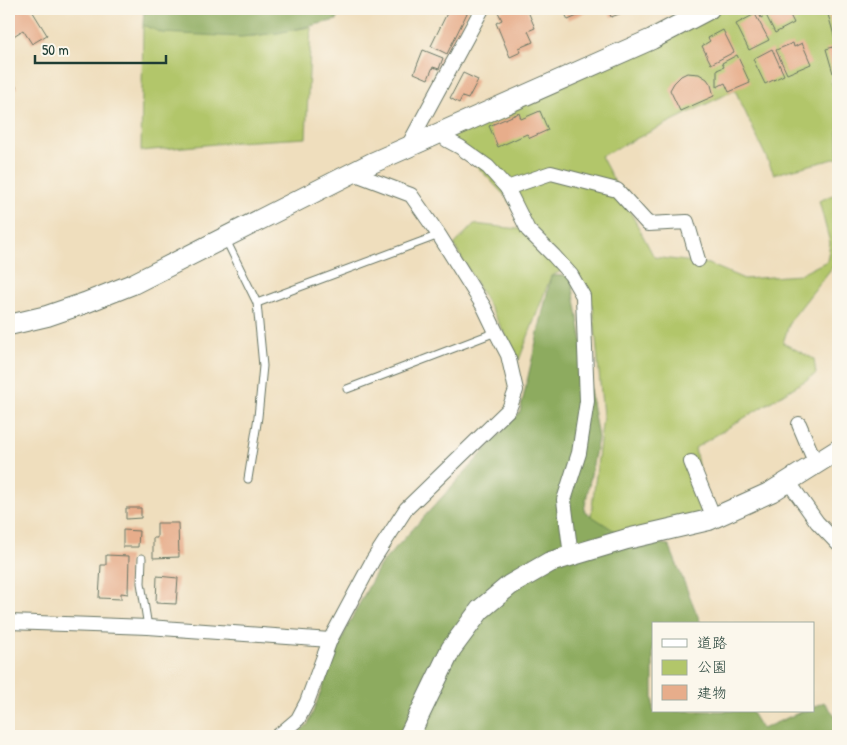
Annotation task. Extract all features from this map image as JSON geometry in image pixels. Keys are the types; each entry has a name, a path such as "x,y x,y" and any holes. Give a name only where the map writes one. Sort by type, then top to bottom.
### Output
{"street":[{"path":"408,146 482,9"},
{"path":"9,325 85,304 133,284 408,146 652,39 709,9"},
{"path":"444,131 447,140 488,167 507,188 528,230 571,275 583,296 587,401 579,453 564,500 571,556"},
{"path":"278,736 298,719 307,702 330,640 373,560 406,509 509,409 516,390 508,355 484,307 439,235 411,195 353,173"},
{"path":"507,188 551,173 617,190 648,224 687,222 698,260"},
{"path":"799,424 816,464"},
{"path":"409,736 451,649 480,610 510,585 550,562 627,539 714,518 771,492 838,450"},
{"path":"691,462 714,518"},
{"path":"788,481 817,522 838,544"},
{"path":"9,622 148,627 330,640"}],"lane":[{"path":"257,303 439,235"},
{"path":"224,238 257,303 262,366 258,417 248,479"},
{"path":"347,388 496,332"},
{"path":"142,558 141,583 148,627"}],"green space":[{"path":"144,9 337,9 337,20 278,33 241,37 162,33 143,25"},
{"path":"724,9 838,9 838,75 830,79 838,98 838,158 774,174 735,90 601,156 654,257 709,264 744,279 799,275 827,261 830,243 819,201 838,193 838,260 790,321 783,343 814,359 816,374 695,448 706,511 627,539 591,516 603,416 593,306 566,269 551,276 519,360 454,245 474,224 527,230 507,198 444,131"},
{"path":"143,25 171,33 254,36 311,27 306,138 141,151"},
{"path":"571,275 598,438 584,511 627,539 669,545 700,622 652,622 652,712 752,712 762,729 801,712 814,712 814,707 824,702 838,719 838,736 295,736 308,724 346,629 380,565 520,412 551,276"}],"building":[{"path":"9,9 31,9 47,35 32,44 23,30 9,39"},
{"path":"449,9 469,9 447,54 431,46"},
{"path":"506,9 527,9 535,28 528,31 533,42 519,48 521,52 510,57 496,23 502,20 498,12"},
{"path":"563,9 588,9 589,11 568,20"},
{"path":"608,9 633,9 611,17"},
{"path":"757,9 787,9 794,23 775,33 766,15 761,18"},
{"path":"838,9 838,71 833,73 826,49 837,46 827,11"},
{"path":"755,14 769,40 749,50 736,24"},
{"path":"723,30 734,52 711,64 702,46 710,41 708,38"},
{"path":"793,43 794,47 802,43 811,64 787,74 776,50"},
{"path":"772,49 784,75 765,84 753,59"},
{"path":"423,50 443,58 439,69 433,67 428,79 414,73"},
{"path":"737,55 750,83 729,92 725,83 717,87 717,70 724,67 722,63"},
{"path":"463,73 478,80 468,99 462,97 459,103 450,98"},
{"path":"687,73 699,74 707,79 714,96 680,111 670,90 681,76"},
{"path":"9,76 17,88 9,93"},
{"path":"540,111 548,130 530,138 527,134 498,147 489,126 519,113 521,119"},
{"path":"126,508 141,508 141,518 126,519"},
{"path":"157,523 178,523 179,557 153,558 153,538 157,538"},
{"path":"123,530 139,531 138,547 123,547"},
{"path":"106,555 129,556 128,594 121,593 121,599 99,598 101,565 106,565"},
{"path":"157,576 178,578 176,604 156,603"}]}
